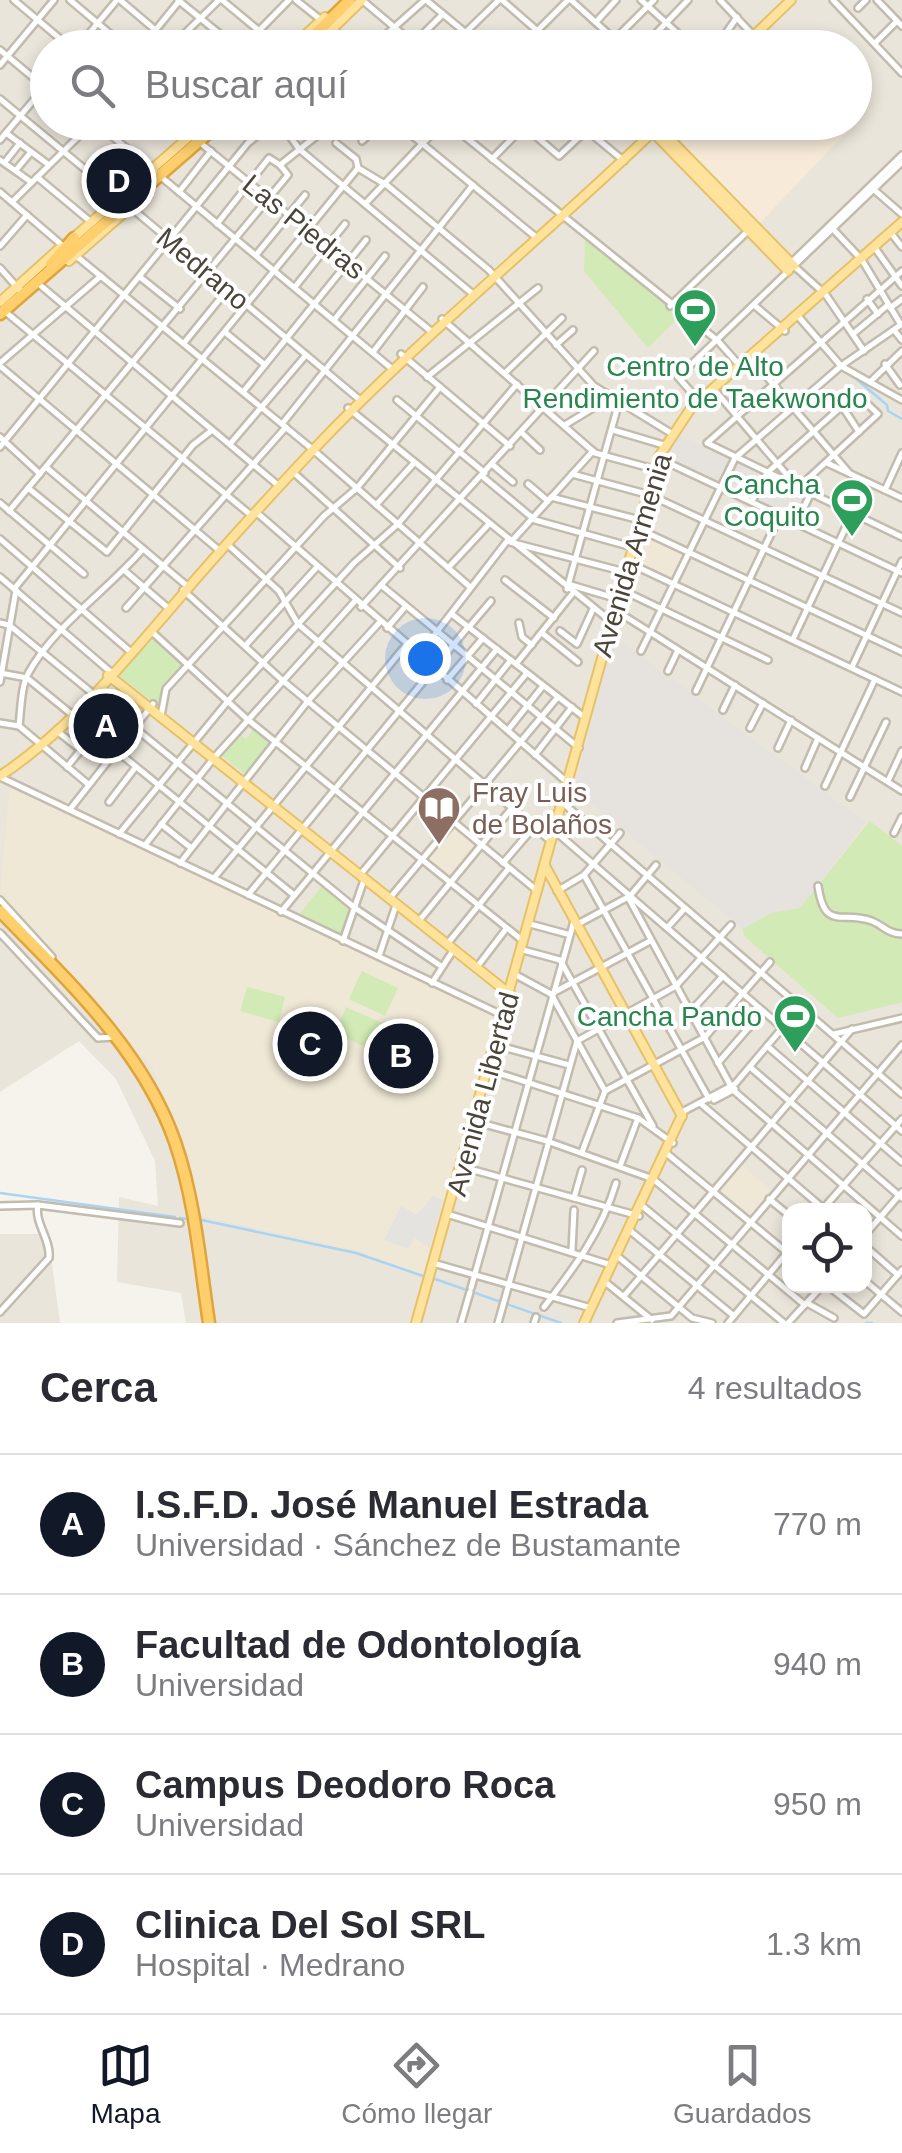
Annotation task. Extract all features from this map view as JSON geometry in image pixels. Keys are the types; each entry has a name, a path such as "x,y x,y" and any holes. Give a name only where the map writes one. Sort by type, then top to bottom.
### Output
{"highway":[{"path":"323,30 349,0"},
{"path":"2,314 197,140"},
{"path":"54,264 74,238"},
{"path":"54,264 88,244"},
{"path":"0,911 116,1037 154,1093 174,1140 189,1195 210,1323"}],"main road":[{"path":"312,30 349,0"},
{"path":"334,30 362,0"},
{"path":"760,30 791,0"},
{"path":"41,745 92,695 222,546 390,366 538,240 645,140"},
{"path":"665,140 737,219 751,229"},
{"path":"666,140 791,267"},
{"path":"22,293 62,246 125,203"},
{"path":"0,302 40,285 88,244 125,203"},
{"name":"Avenida Armenia","path":"544,874 655,469 672,434 700,402 902,224"},
{"path":"278,485 312,449"},
{"path":"150,630 184,589"},
{"path":"111,674 509,992"},
{"path":"0,775 41,745 70,716"},
{"name":"Avenida Armenia","path":"552,834 568,782"},
{"path":"544,874 559,890"},
{"path":"544,874 559,890 684,1114 585,1323"},
{"name":"Avenida Libertad","path":"474,1121 544,874"},
{"name":"Avenida Libertad","path":"418,1323 544,874"}],"street":[{"path":"14,0 51,30"},
{"path":"0,65 54,0"},
{"path":"70,0 106,30"},
{"path":"91,30 118,0 156,30 179,0 216,30"},
{"path":"188,30 220,0 259,30 293,0 322,21"},
{"path":"362,0 399,30"},
{"path":"392,30 426,0 464,30"},
{"path":"468,30 500,0 538,30 573,1 605,30"},
{"path":"596,22 616,0"},
{"path":"641,0 674,30"},
{"path":"620,30 654,0"},
{"path":"659,30 688,0"},
{"path":"720,0 749,30"},
{"path":"833,0 862,30"},
{"path":"858,8 866,0"},
{"path":"875,43 900,24 876,0"},
{"path":"430,30 444,14"},
{"path":"728,30 737,17"},
{"path":"872,40 902,73"},
{"path":"0,50 30,73"},
{"name":"Medrano","path":"0,99 30,124"},
{"path":"0,140 30,104"},
{"path":"0,124 49,165"},
{"name":"Medrano","path":"49,140 359,399"},
{"path":"12,202 75,140"},
{"path":"113,140 390,366"},
{"name":"Las Piedras","path":"197,140 430,331"},
{"path":"40,474 2,442 252,140"},
{"path":"292,140 472,294"},
{"path":"280,165 311,140"},
{"path":"417,140 538,240"},
{"path":"365,204 426,140"},
{"path":"467,140 718,341 741,367"},
{"path":"492,160 511,140"},
{"path":"542,140 559,156 576,140"},
{"path":"598,140 622,160"},
{"path":"336,142 356,159 358,168 384,184 493,277 578,370 611,397 672,434"},
{"path":"20,143 3,161 31,182"},
{"path":"179,192 211,151"},
{"path":"16,170 31,152"},
{"path":"9,511 210,274 288,174 269,158 217,224"},
{"path":"700,402 678,378 902,159"},
{"path":"0,682 15,589 358,168"},
{"path":"37,177 92,222"},
{"path":"126,608 253,466 473,186"},
{"path":"872,188 902,214"},
{"path":"0,192 62,246"},
{"path":"256,256 305,196"},
{"path":"0,246 27,215"},
{"path":"295,288 346,224"},
{"path":"0,228 9,235"},
{"path":"831,228 862,263 889,306 902,340"},
{"path":"670,306 751,229"},
{"path":"893,234 902,247"},
{"path":"243,392 366,240"},
{"path":"876,249 902,286"},
{"path":"75,255 312,449 469,586"},
{"path":"334,320 385,256"},
{"path":"791,267 825,294 864,351"},
{"path":"0,268 22,293"},
{"path":"902,271 877,289 707,443 902,538"},
{"path":"101,276 0,365 194,529 266,579 298,624 342,663 533,828 552,834 594,863 899,1128"},
{"path":"140,278 180,309"},
{"path":"40,285 278,485"},
{"path":"373,352 423,288"},
{"path":"427,377 538,288"},
{"path":"184,344 228,289"},
{"path":"866,299 878,314"},
{"path":"853,334 902,300"},
{"path":"754,305 783,330"},
{"path":"2,314 34,334 296,548 568,782"},
{"path":"799,317 842,366 902,400"},
{"path":"505,373 562,318"},
{"path":"443,320 593,451 655,469"},
{"path":"642,650 735,458 842,366 899,326"},
{"path":"556,345 573,330"},
{"path":"226,333 265,365"},
{"path":"144,846 214,757 282,680 400,568 594,351"},
{"path":"870,382 902,352"},
{"path":"230,444 306,355"},
{"path":"402,355 510,446"},
{"path":"751,358 850,474"},
{"path":"885,364 901,384 890,395"},
{"path":"119,834 193,740 373,544 398,524 517,384"},
{"path":"162,715 166,689 332,508 357,488 440,388"},
{"path":"714,390 798,488"},
{"path":"564,425 611,397"},
{"path":"752,501 767,473 850,398"},
{"path":"798,488 878,414 860,398"},
{"path":"397,400 534,519 633,547"},
{"path":"476,704 542,633 570,589 619,402"},
{"path":"842,406 859,433"},
{"path":"350,409 612,623"},
{"path":"28,488 107,552 194,445 212,430"},
{"path":"611,430 666,445"},
{"path":"522,434 540,450"},
{"path":"586,717 453,615 452,608 593,451"},
{"path":"885,490 901,456"},
{"path":"659,459 900,572"},
{"path":"376,505 414,463"},
{"path":"827,463 902,498"},
{"path":"493,465 513,482"},
{"path":"46,468 163,566 282,680 506,865 544,874"},
{"path":"293,472 400,568"},
{"path":"572,474 648,494 902,613"},
{"path":"793,640 867,482"},
{"path":"528,484 550,499 591,507 639,525 902,652"},
{"path":"797,522 810,494"},
{"path":"0,503 84,574"},
{"path":"696,691 780,514"},
{"path":"448,568 488,525"},
{"path":"0,539 130,652"},
{"path":"509,541 628,568 674,584 902,692"},
{"path":"19,726 27,678 104,584 124,571 143,549"},
{"path":"852,668 902,561"},
{"path":"245,646 317,567"},
{"path":"124,571 167,607"},
{"path":"0,577 111,674"},
{"path":"505,580 554,618"},
{"path":"381,586 577,748"},
{"path":"570,589 620,594 662,609 768,660"},
{"path":"248,896 397,710 491,601"},
{"path":"387,628 405,607"},
{"path":"560,631 577,644 593,609"},
{"path":"616,610 902,790"},
{"path":"419,655 453,615"},
{"path":"180,863 308,701 380,622"},
{"path":"0,623 9,625 132,730 355,908 440,966"},
{"path":"519,623 522,637 532,645"},
{"path":"150,630 248,719 523,944 560,960 601,1027 653,1126"},
{"path":"542,633 578,662"},
{"path":"447,680 483,638"},
{"path":"213,879 336,725 406,645"},
{"path":"281,912 497,649"},
{"path":"668,671 678,650"},
{"path":"1,673 27,678 294,895"},
{"path":"344,942 362,876 391,835 527,673"},
{"path":"825,786 875,678"},
{"path":"722,710 735,685"},
{"path":"507,731 543,686"},
{"path":"379,958 393,901 453,821 558,697"},
{"path":"750,728 762,703"},
{"path":"70,809 151,706"},
{"path":"535,755 572,707"},
{"path":"778,748 791,720"},
{"path":"850,797 886,722"},
{"path":"0,723 19,726 88,784"},
{"path":"57,731 81,750"},
{"path":"66,768 94,734"},
{"path":"805,768 818,738"},
{"path":"888,781 902,759 902,751"},
{"path":"109,802 135,768"},
{"path":"0,775 502,1015"},
{"path":"564,803 902,1094"},
{"path":"419,922 512,809"},
{"path":"894,833 902,817"},
{"path":"161,824 191,848"},
{"path":"432,983 450,947 533,828"},
{"path":"559,890 584,875 620,834"},
{"path":"463,1322 567,934 576,922 604,911 627,895 656,865"},
{"path":"584,875 709,1099"},
{"path":"818,886 823,908 832,916 867,920 902,934"},
{"path":"627,895 732,1088 902,1236"},
{"path":"0,900 60,965 62,978"},
{"path":"667,928 685,908"},
{"path":"530,924 567,934"},
{"path":"498,1323 577,1040 676,986 732,925"},
{"path":"476,968 506,929"},
{"path":"0,932 98,1038 116,1037"},
{"path":"551,994 650,941"},
{"path":"582,1152 605,1091 704,1037 770,962"},
{"path":"516,975 551,994 605,1091"},
{"path":"690,1011 722,976"},
{"path":"684,1114 732,1088 800,1006"},
{"path":"718,1063 763,1011"},
{"path":"834,1034 902,1018"},
{"path":"624,1296 852,1030"},
{"path":"496,1044 570,1065"},
{"path":"618,1323 671,1316 902,1045"},
{"path":"768,1046 902,1162"},
{"path":"751,1068 901,1195 872,1227"},
{"path":"490,1070 562,1090 638,1118 672,1142"},
{"path":"702,1105 732,1088"},
{"path":"702,1105 815,1203"},
{"path":"620,1166 638,1118"},
{"path":"829,1203 880,1143 899,1128 902,1119"},
{"path":"474,1121 548,1140 654,1180 806,1304 834,1318"},
{"path":"667,1153 782,1246"},
{"path":"461,1167 637,1216"},
{"path":"574,1198 582,1170"},
{"path":"544,1306 584,1253 609,1208 616,1183"},
{"path":"770,1199 782,1209"},
{"path":"642,1204 786,1323 818,1293"},
{"path":"0,1312 49,1258 50,1246 38,1217 38,1205"},
{"path":"0,1206 38,1205 180,1223"},
{"path":"572,1250 574,1210"},
{"path":"448,1215 584,1253 613,1266"},
{"path":"630,1230 734,1316"},
{"path":"834,1293 863,1314 882,1294 900,1273 872,1252"},
{"path":"618,1256 696,1320 712,1323"},
{"path":"728,1323 782,1260"},
{"path":"435,1264 592,1308"},
{"path":"606,1282 652,1320"},
{"path":"872,1286 902,1312"}],"shaded area":[{"path":"0,0 902,0 902,1323 186,1323 181,1293 117,1282 119,1197 158,1206 155,1161 116,1079 79,1041 0,1092"},
{"path":"675,140 839,140 757,226"},
{"path":"677,434 806,495 794,518 665,457"},
{"path":"645,534 683,553 674,578 637,563"},
{"path":"614,636 865,822 800,908 771,913 743,929 574,789"},
{"path":"10,786 495,1015 427,1276 355,1250 200,1216 189,1155 151,1066 0,893"},
{"path":"454,827 475,844 448,877 428,859"},
{"path":"738,1163 771,1190 751,1215 718,1188"},
{"path":"433,1196 443,1200 430,1248 415,1238 408,1249 384,1240 401,1206 417,1215"},
{"path":"0,1234 48,1234 60,1323 0,1323"}],"green space":[{"path":"585,237 680,316 648,348 584,271"},
{"path":"151,636 184,666 164,689 161,708 117,674"},
{"path":"255,727 273,742 246,775 220,754 238,733 246,739"},
{"path":"870,821 902,846 902,1002 838,1018 744,936 743,929 771,913 800,908"},
{"path":"324,883 355,908 343,941 296,919"},
{"path":"362,971 398,988 385,1016 349,999"},
{"path":"247,987 285,997 279,1022 240,1011"},
{"path":"346,1007 382,1023 370,1049 335,1033"}],"waterway":[{"path":"854,377 887,405 888,411 902,419"},
{"path":"0,1193 175,1217"},
{"path":"180,1218 188,1219"},
{"path":"197,1219 356,1253 426,1277"},
{"path":"435,1279 561,1323"},
{"path":"866,1323 872,1323"}],"place":[{"name":"Clinica Del Sol SRL","path":"119,181"},
{"name":"Centro de Alto Rendimiento de Taekwondo","path":"695,348"},
{"name":"Cancha Coquito","path":"852,538"},
{"name":"I.S.F.D. José Manuel Estrada","path":"106,726"},
{"name":"Fray Luis de Bolaños","path":"439,846"},
{"name":"Campus Deodoro Roca","path":"310,1044"},
{"name":"Cancha Pando","path":"795,1054"},
{"name":"Facultad de Odontología","path":"401,1056"}]}
